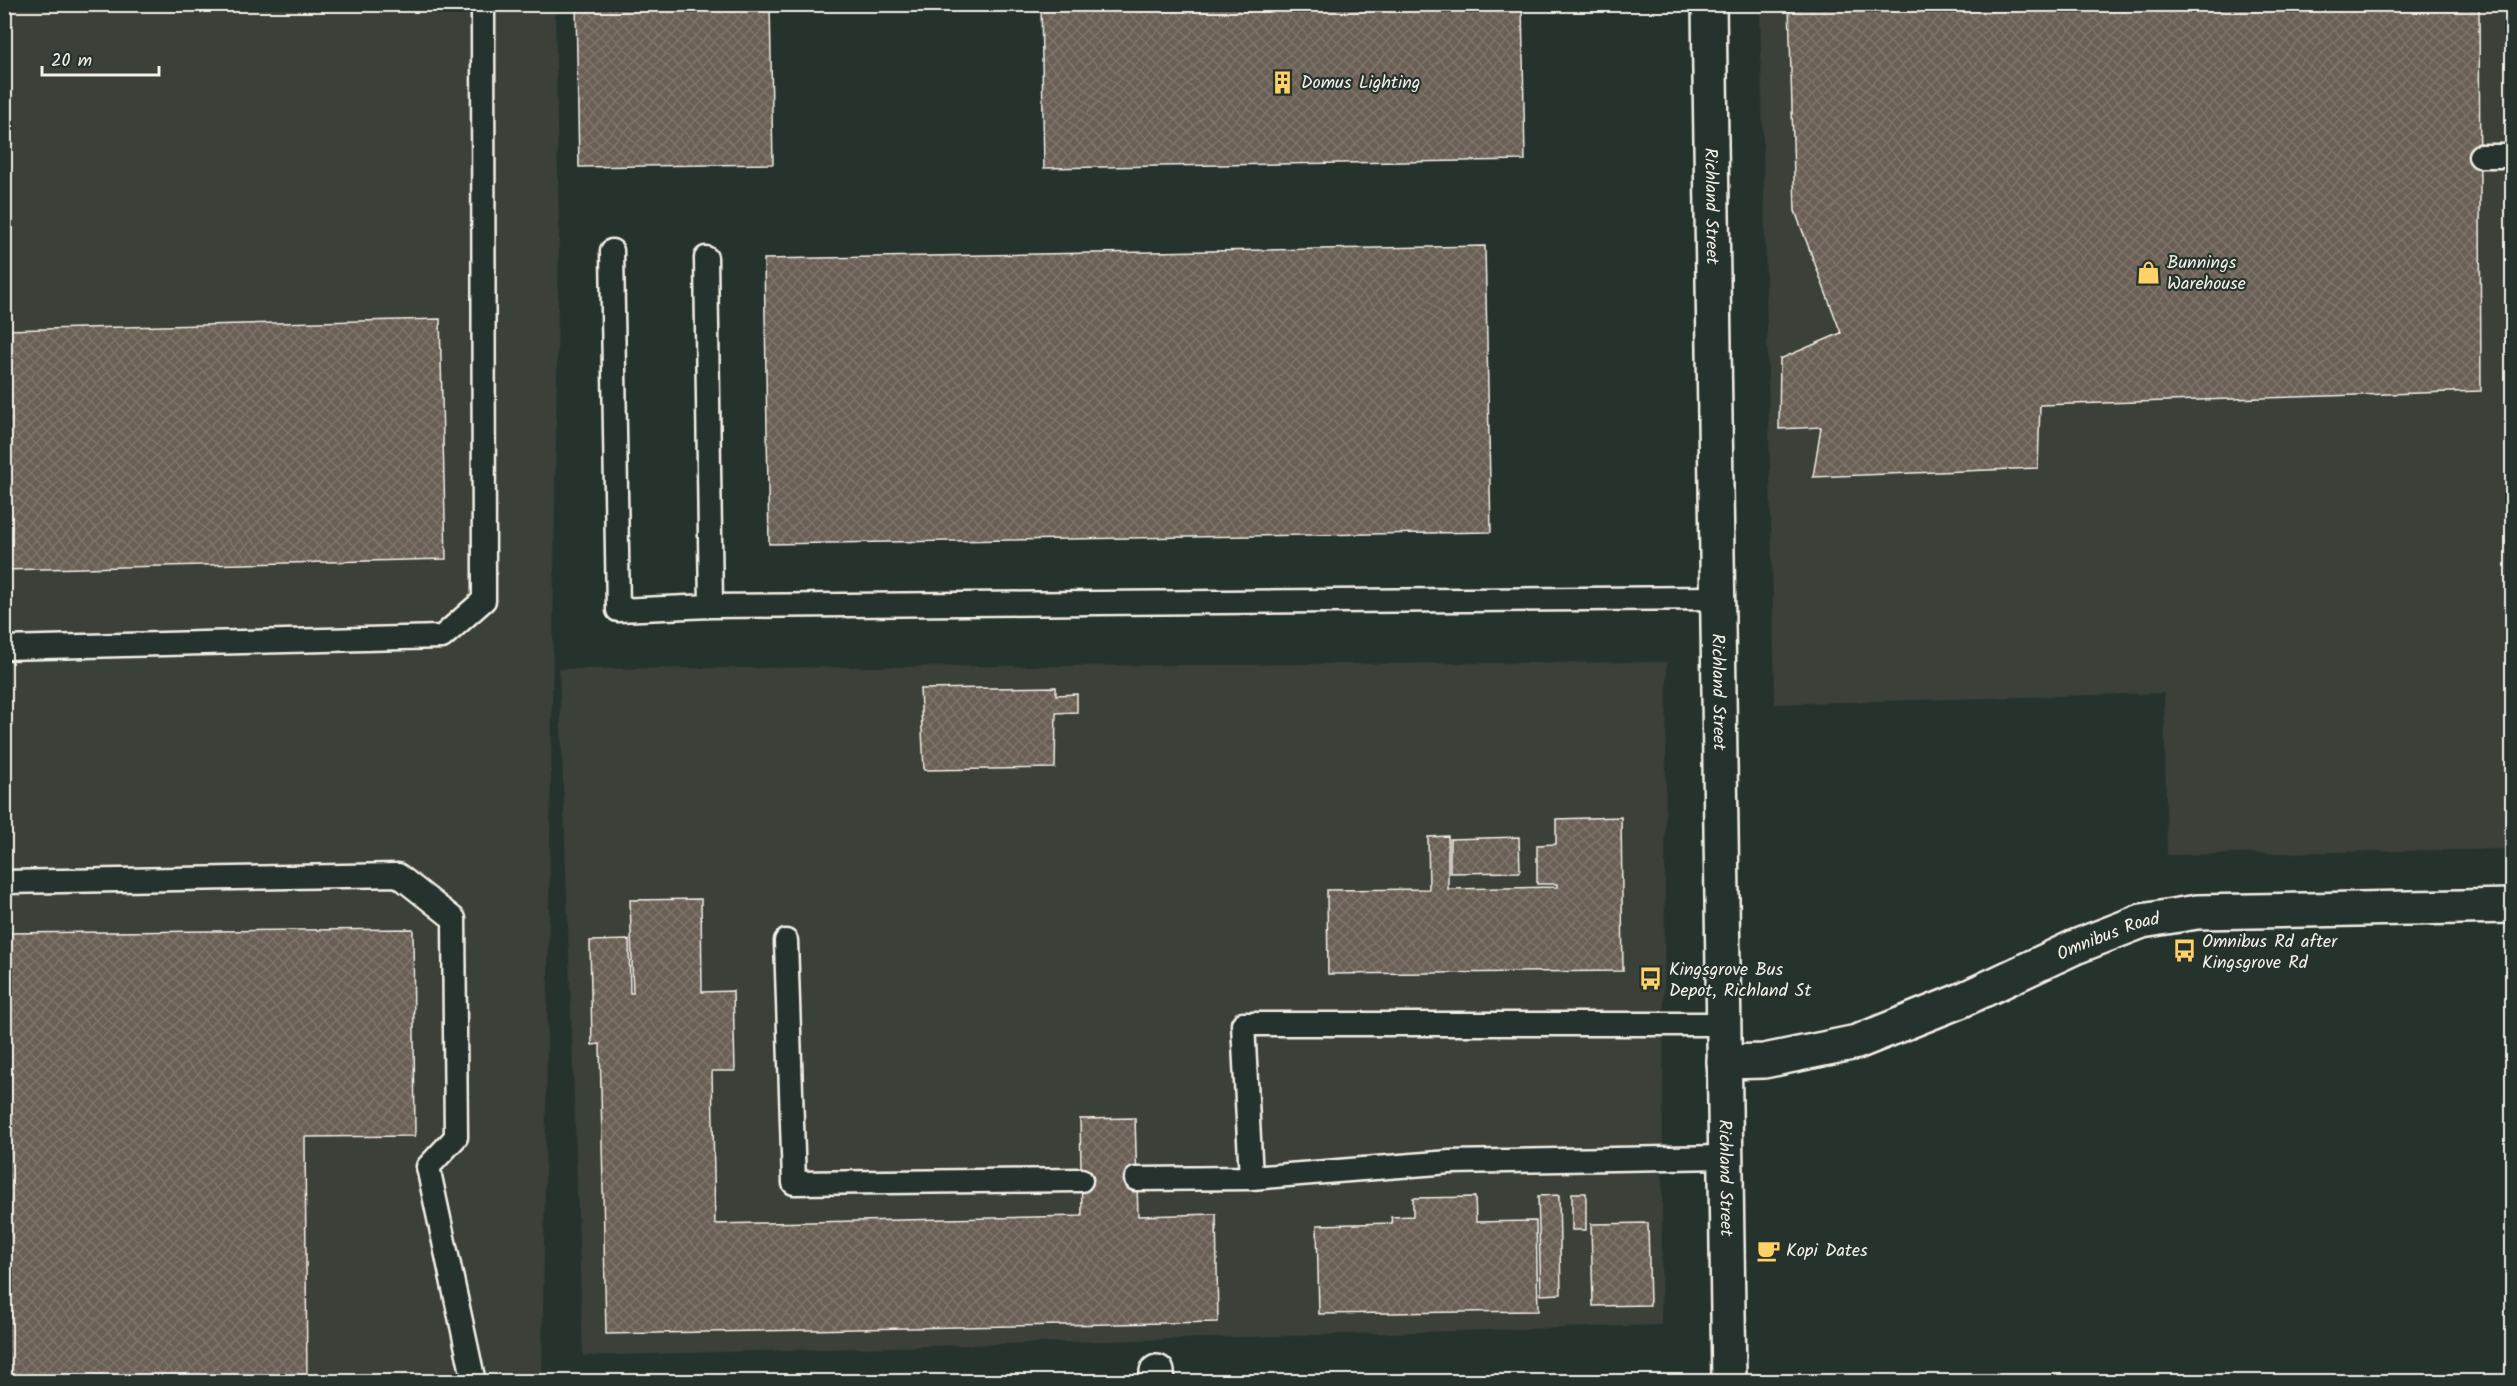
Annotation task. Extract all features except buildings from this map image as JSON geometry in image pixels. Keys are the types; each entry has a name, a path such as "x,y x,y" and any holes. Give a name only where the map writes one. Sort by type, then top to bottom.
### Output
{"street":[{"name":"Richland Street","path":"1709,4 1729,1382"},
{"name":"Omnibus Road","path":"1724,1062 1764,1061 1857,1042 1962,1000 2074,947 2142,921 2197,912 2512,906"}],"lane":[{"path":"4,648 442,637 484,600 483,4"},
{"path":"2480,156 2512,156"},
{"path":"612,251 618,610 711,606 1719,598"},
{"path":"706,258 711,606"},
{"path":"4,882 398,875 454,920 456,1137 428,1167 474,1382"},
{"path":"786,941 794,1183 1081,1180"},
{"path":"1251,1178 1243,1024 1723,1024"},
{"path":"1136,1179 1251,1178 1450,1162 1724,1157"}],"shaded area":[{"path":"5,5 555,5 559,236 542,1381 5,1382"},
{"path":"1760,5 2512,5 2512,849 2167,855 2164,693 1775,704"},
{"path":"1667,662 1661,1325 583,1356 559,669"}],"place":[{"name":"Domus Lighting","path":"1283,82"},
{"name":"Bunnings Warehouse","path":"2149,272"},
{"name":"Omnibus Rd after Kingsgrove Rd","path":"2184,951"},
{"name":"Kingsgrove Bus Depot, Richland St","path":"1651,979"},
{"name":"Kopi Dates","path":"1768,1250"}]}
